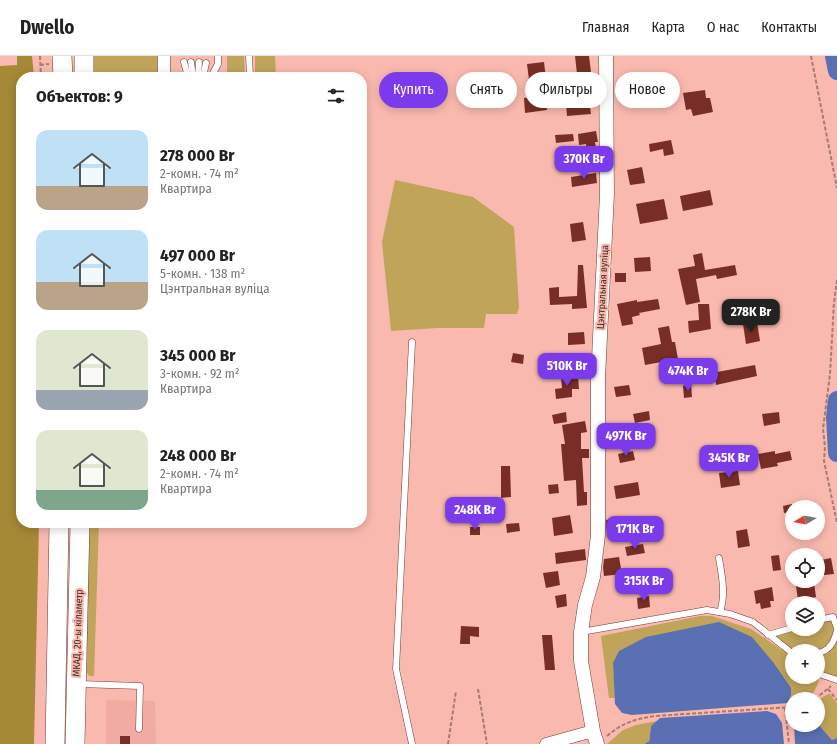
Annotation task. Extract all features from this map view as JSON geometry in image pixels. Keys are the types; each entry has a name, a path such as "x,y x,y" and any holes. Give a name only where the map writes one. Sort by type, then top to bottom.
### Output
{"highway":[{"path":"62,56 63,72"},
{"path":"84,56 84,72"},
{"name":"МКАД, 20-ы кіламетр","path":"55,744 59,528"},
{"name":"МКАД, 20-ы кіламетр","path":"75,744 80,528"}],"street":[{"path":"164,56 164,72"},
{"name":"Цэнтральная вуліца","path":"596,739 581,661 581,632 585,605 593,577 598,535 598,378 607,194 606,56"},
{"path":"546,744 596,739"}],"lane":[{"path":"214,72 218,64 218,56"},
{"path":"249,56 250,72"},
{"path":"188,72 187,62 191,72"},
{"path":"198,72 199,62"},
{"path":"204,72 206,62"},
{"path":"412,342 396,669 412,744"},
{"path":"719,558 724,590 724,602 720,612"},
{"path":"581,632 707,610 730,614 752,622 785,648"},
{"path":"825,619 833,617 837,630 833,643 825,650"},
{"path":"768,635 785,630"},
{"path":"825,676 837,680"},
{"path":"76,684 140,686 139,729"}],"path":[{"path":"40,56 41,72"},
{"path":"811,56 837,188"},
{"path":"837,280 834,303 830,374 823,429 825,447 824,461 837,523"},
{"path":"824,692 832,685"},
{"path":"478,689 487,744"},
{"path":"828,689 837,700"},
{"path":"448,744 456,691"},
{"path":"596,739 616,728 635,720 648,717 785,708"},
{"path":"788,732 789,744"}],"shaded area":[{"path":"17,56 32,56 34,72 16,72 16,528 39,528 34,744 0,744 0,66 17,65"},
{"path":"94,56 157,56 157,72 94,72"},
{"path":"227,56 244,56 245,72 227,72"},
{"path":"255,56 275,56 276,72 255,72"},
{"path":"395,180 473,197 514,227 519,307 517,314 486,314 484,328 438,328 391,331 382,242"},
{"path":"88,528 99,528 94,676 89,676 86,671"},
{"path":"700,616 712,616 751,629 785,652 785,684 817,684 814,692 785,692 785,694 613,663 615,698 609,698 601,636"},
{"path":"825,620 832,620 834,630 831,641 825,647 825,644 786,644 776,636 785,633 785,636 825,636"},
{"path":"837,636 837,677 825,673 825,648"},
{"path":"830,694 837,703 837,738 832,740 825,732 825,696"},
{"path":"106,700 155,701 156,744 106,744"},
{"path":"657,721 651,726 649,744 607,744 623,730 636,725"}],"water":[{"path":"719,622 752,637 773,662 785,679 785,684 788,684 791,688 791,692 785,692 785,703 632,715 622,713 615,704 613,663 619,651 646,637"},
{"path":"767,711 776,714 782,723 784,744 649,744 651,726 660,718"},
{"path":"794,732 825,732 832,740 837,738 837,744 795,744"}],"building":[{"path":"575,56 589,56 591,72 577,72"},
{"path":"544,62 545,72 528,72 527,64"},
{"path":"705,90 706,98 710,98 713,112 693,116 691,109 686,110 683,93"},
{"path":"524,98 525,108 547,108 547,110 525,113"},
{"path":"566,108 590,108 591,114 567,116"},
{"path":"596,131 598,142 595,142 598,164 589,166 586,144 579,145 578,134"},
{"path":"573,134 574,141 556,143 555,135"},
{"path":"671,140 674,154 664,156 663,149 650,152 649,144"},
{"path":"642,167 645,183 630,185 627,170"},
{"path":"596,173 597,183 572,187 571,177"},
{"path":"710,190 713,205 683,211 680,196"},
{"path":"664,199 668,219 640,224 636,204"},
{"path":"583,222 586,240 572,242 570,224"},
{"path":"702,253 705,270 735,265 737,275 717,279 716,275 696,279 700,302 686,305 678,269 695,266 693,255"},
{"path":"650,257 651,271 635,272 634,258"},
{"path":"578,265 583,265 587,308 572,309 572,304 550,305 549,288 559,287 559,297 577,296"},
{"path":"615,273 626,273 626,282 615,282"},
{"path":"658,299 660,309 639,313 640,315 632,317 633,324 622,326 617,304 637,300 637,302"},
{"path":"698,304 709,304 711,329 689,333 688,321 699,320"},
{"path":"757,322 760,341 746,344 743,324"},
{"path":"669,326 672,342 675,342 678,359 645,365 642,348 661,344 658,328"},
{"path":"584,332 585,344 568,345 568,333"},
{"path":"513,353 524,355 523,364 511,362"},
{"path":"755,365 757,376 716,385 715,377 718,376 717,372"},
{"path":"578,376 579,389 572,389 572,397 556,399 555,389 562,388 561,377"},
{"path":"629,385 631,395 616,397 614,387"},
{"path":"691,385 692,397 684,398 683,386"},
{"path":"649,411 650,420 635,423 633,414"},
{"path":"566,412 567,422 554,424 552,415"},
{"path":"779,412 780,423 764,426 762,414"},
{"path":"585,421 587,432 581,433 581,449 589,449 589,458 582,458 584,492 587,492 587,505 577,506 576,480 564,481 561,444 565,444 562,425"},
{"path":"633,451 635,460 620,463 618,454"},
{"path":"775,451 775,454 790,451 792,460 777,463 778,466 761,469 758,454"},
{"path":"501,466 510,466 511,497 501,498"},
{"path":"738,471 740,485 721,488 719,473"},
{"path":"638,482 640,495 616,499 614,486"},
{"path":"558,484 559,493 549,494 548,485"},
{"path":"783,506 785,506 785,513 784,513"},
{"path":"570,515 573,533 554,536 552,518"},
{"path":"624,517 627,532 607,535 606,520"},
{"path":"519,523 520,531 507,533 506,524"},
{"path":"470,527 480,527 480,535 470,535"},
{"path":"747,529 750,546 738,548 736,531"},
{"path":"643,544 645,553 627,556 625,547"},
{"path":"585,549 586,560 556,564 555,553"},
{"path":"779,555 781,570 773,571 771,556"},
{"path":"619,557 622,574 604,576 604,559"},
{"path":"831,558 834,574 825,575 825,559"},
{"path":"558,571 560,585 546,588 543,573"},
{"path":"772,587 774,601 770,601 771,607 761,609 760,603 756,604 754,591"},
{"path":"796,588 815,588 816,596 797,596"},
{"path":"566,594 567,606 557,608 555,596"},
{"path":"649,596 650,607 638,609 637,598"},
{"path":"461,626 479,627 479,637 470,636 470,644 460,644"},
{"path":"542,635 552,635 555,670 545,670"},
{"path":"120,736 130,736 130,744 120,744"}],"waterway":[{"path":"834,56 837,71"},
{"path":"837,400 835,417 837,453"}]}
